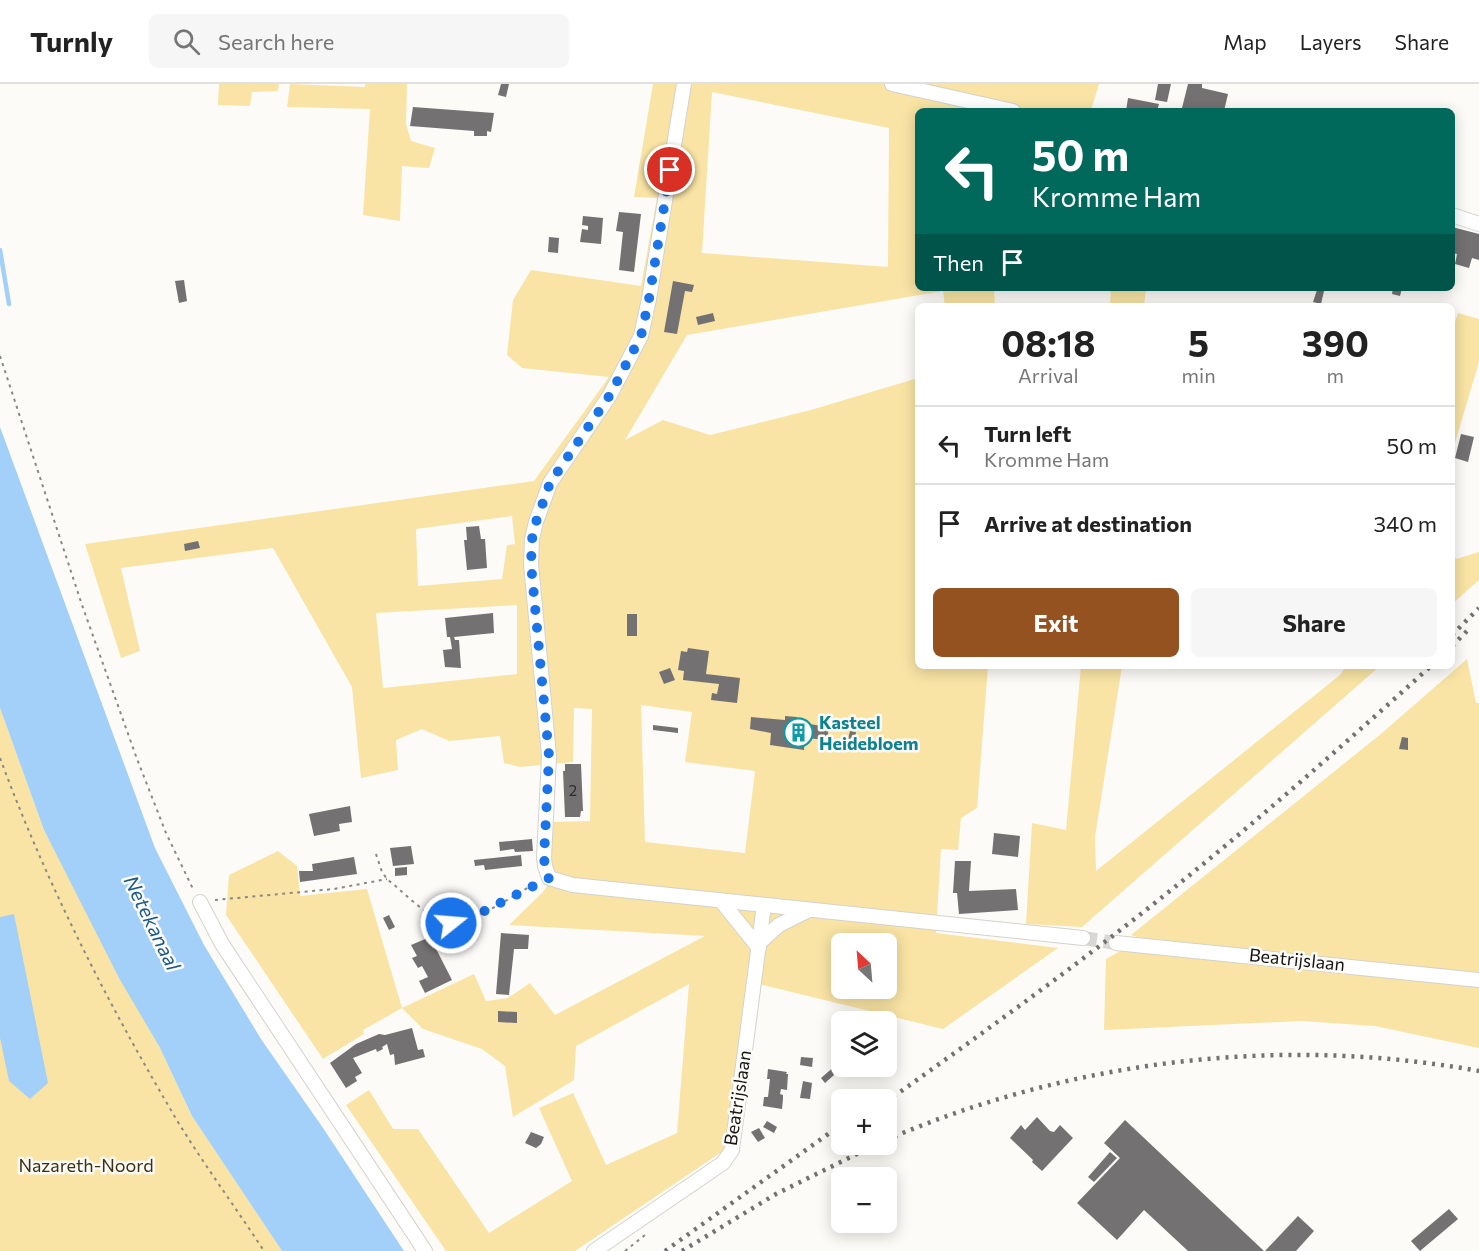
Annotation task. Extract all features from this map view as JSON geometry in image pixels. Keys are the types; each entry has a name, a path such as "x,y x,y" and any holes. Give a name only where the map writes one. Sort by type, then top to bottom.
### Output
{"street":[{"path":"684,84 641,336 610,395 550,483 540,508 532,539 532,574 549,756 544,858 549,878 573,885 722,902 1083,938"},
{"path":"892,84 1000,108"},
{"path":"1455,216 1479,224"},
{"path":"200,902 222,944 425,1251"},
{"path":"722,902 759,946 779,925 810,910"},
{"name":"Beatrijslaan","path":"594,1251 729,1157 732,1150 764,906"},
{"name":"Beatrijslaan","path":"1116,942 1479,980"}],"path":[{"path":"0,356 82,605 137,759 166,832 200,902 334,888 387,879"},
{"path":"0,758 51,885 105,993 179,1123 264,1251"},
{"path":"375,854 387,879 438,920 451,923 467,920 549,878"}],"green space":[{"path":"219,84 279,84 278,91 252,92 250,106 218,105"},
{"path":"290,84 365,87 365,84 407,84 406,124 411,141 435,148 429,168 402,166 400,221 363,215 370,109 287,107"},
{"path":"653,84 1099,84 1092,108 915,108 915,291 943,291 687,335 625,440 663,420 710,435 811,410 915,379 915,669 988,669 977,808 961,818 958,850 941,849 936,933 1058,948 943,1029 897,1018 897,1011 870,1011 747,981 726,1149 575,1251 446,1251 346,1105 369,1090 393,1129 418,1129 489,1233 572,1181 539,1108 573,1093 606,1165 677,1133 689,984 576,1046 574,1080 513,1117 505,1066 482,1049 423,1029 402,1008 474,974 486,1001 508,998 530,983 555,1015 705,936 509,925 547,886 554,822 590,821 592,709 574,708 573,762 520,767 504,763 500,736 449,741 422,729 396,740 398,770 361,778 352,687 273,548 121,568 140,651 121,658 85,544 534,481 609,377 522,368 507,355 513,300 531,270 641,286 657,198 634,197","holes":["712,92 889,128 888,267 702,253","512,516 515,544 507,545 502,579 418,586 416,529","517,605 517,674 383,688 376,613","641,705 692,712 685,762 755,771 745,853 645,842"]},
{"path":"943,291 994,291 995,303 945,303"},
{"path":"1111,291 1146,291 1144,303 1110,303"},
{"path":"1458,313 1479,319 1479,362 1455,443 1455,322"},
{"path":"1479,552 1479,580 1455,601 1455,558"},
{"path":"1467,659 1476,703 1479,703 1479,1048 1375,1026 1301,1021 1104,1030 1106,959 1142,939 1131,935 1382,733"},
{"path":"1081,669 1122,669 1095,837 1096,871 1340,675 1344,669 1377,669 1082,927 1026,924 1032,823 1066,830"},
{"name":"Nazareth-Noord","path":"0,708 44,830 159,1046 192,1116 282,1251 0,1251"},
{"path":"278,851 297,866 300,896 367,889 402,1008 363,1030 364,1034 323,1059 226,915 229,875"}],"water":[{"name":"Netekanaal","path":"0,427 155,848 204,945 261,1039 404,1251 282,1251 192,1116 159,1046 119,978 44,830 0,708"},
{"path":"14,914 48,1083 30,1099 9,1081 0,1038 0,917"}],"building":[{"path":"501,84 509,84 506,97 498,95"},
{"path":"1158,84 1171,84 1167,102 1155,100"},
{"path":"1188,84 1202,84 1202,88 1228,94 1225,108 1182,108"},
{"path":"1128,98 1159,104 1158,108 1126,108"},
{"path":"413,107 494,113 491,132 487,131 487,136 474,136 474,131 410,126"},
{"path":"619,212 641,214 634,272 619,270 623,232 616,231"},
{"path":"583,216 603,218 601,244 580,242 582,229 588,230 588,226 582,225"},
{"path":"1455,228 1479,234 1479,260 1472,258 1469,268 1455,264 1457,254 1455,254"},
{"path":"549,237 559,238 558,253 548,252"},
{"path":"184,280 187,301 179,303 175,281"},
{"path":"673,281 694,285 692,292 685,291 677,334 664,332"},
{"path":"1317,291 1324,291 1321,303 1313,302"},
{"path":"1392,291 1401,291 1400,296 1392,294"},
{"path":"713,313 715,321 698,325 696,317"},
{"path":"1461,434 1474,437 1468,462 1455,458"},
{"path":"479,526 481,539 485,539 487,568 467,570 464,540 467,540 466,527"},
{"path":"198,541 200,548 185,551 184,544"},
{"path":"493,613 494,633 454,637 455,640 459,640 461,668 445,667 443,650 452,649 450,637 447,637 445,618"},
{"path":"627,614 637,614 637,636 627,636"},
{"path":"688,648 709,651 706,674 740,678 737,703 711,700 712,693 717,694 719,684 683,680 684,671 678,670 681,651 687,652"},
{"path":"670,668 675,680 664,684 659,672"},
{"name":"Kasteel Heidebloem","path":"785,716 797,717 796,722 829,727 827,740 805,738 804,750 770,745 771,733 750,729 751,717 785,720"},
{"path":"653,725 678,728 678,733 653,730"},
{"path":"850,731 856,732 855,740 848,739"},
{"path":"1402,737 1408,738 1408,750 1399,749"},
{"path":"565,764 581,764 583,811 580,817 565,817 563,771 565,771"},
{"path":"350,806 352,822 339,824 340,831 314,836 309,814"},
{"path":"994,833 1020,836 1018,857 992,854"},
{"path":"532,839 533,851 515,852 514,849 500,851 499,842"},
{"path":"411,846 414,864 393,866 390,848"},
{"path":"521,855 522,866 485,870 484,865 475,866 474,860"},
{"path":"354,857 357,874 300,882 299,871 313,871 312,864"},
{"path":"955,861 971,861 969,891 1016,889 1018,910 959,914 957,893 953,893"},
{"path":"407,867 407,875 395,876 395,868"},
{"path":"389,915 395,927 389,930 383,918"},
{"path":"501,933 529,935 528,949 514,949 509,995 496,994"},
{"path":"430,937 452,980 425,993 419,981 428,977 422,966 418,968 412,958 417,956 411,945"},
{"path":"498,1011 517,1012 517,1023 498,1022"},
{"path":"412,1028 418,1050 423,1049 425,1057 395,1065 394,1054 390,1055 387,1044 377,1052 376,1049 353,1058 362,1073 355,1077 357,1081 346,1088 330,1063 356,1044 379,1034 385,1035"},
{"path":"801,1057 813,1058 812,1067 800,1065"},
{"path":"768,1069 788,1074 787,1090 781,1089 780,1094 783,1095 782,1109 763,1106 764,1097 768,1097 770,1079 767,1079"},
{"path":"831,1069 832,1077 825,1083 821,1078"},
{"path":"803,1081 812,1083 810,1099 800,1098"},
{"path":"1037,1117 1050,1131 1054,1132 1060,1125 1073,1138 1042,1171 1010,1138 1021,1125 1025,1130"},
{"path":"1125,1120 1264,1251 1188,1251 1144,1210 1117,1240 1077,1203 1120,1158 1104,1143"},
{"path":"767,1121 777,1127 774,1133 763,1127"},
{"path":"759,1128 765,1138 758,1142 751,1132"},
{"path":"531,1132 544,1137 536,1148 525,1143"},
{"path":"1110,1152 1117,1158 1094,1182 1088,1177"},
{"path":"1449,1209 1458,1219 1420,1251 1411,1241"},
{"path":"1298,1216 1314,1231 1296,1251 1265,1251"}],"waterway":[{"path":"0,250 9,304"}],"tunnel":[{"path":"1083,938 1116,943"}],"railway":[{"path":"1455,632 1479,608"},
{"path":"1455,643 1468,630"},
{"path":"897,1094 1056,979 1191,874 1261,816 1428,669"},
{"path":"897,1136 957,1113 1029,1090 1103,1074 1178,1062 1253,1056 1329,1055 1404,1060 1479,1071"},
{"path":"665,1251 831,1132"},
{"path":"682,1251 776,1194 855,1155"}],"place":[{"name":"Kasteel Heidebloem","path":"798,733"}],"route":[{"path":"451,923 467,920 549,878 544,858 549,756 531,564 532,539 540,508 550,483 610,395 641,336 670,170"}]}
